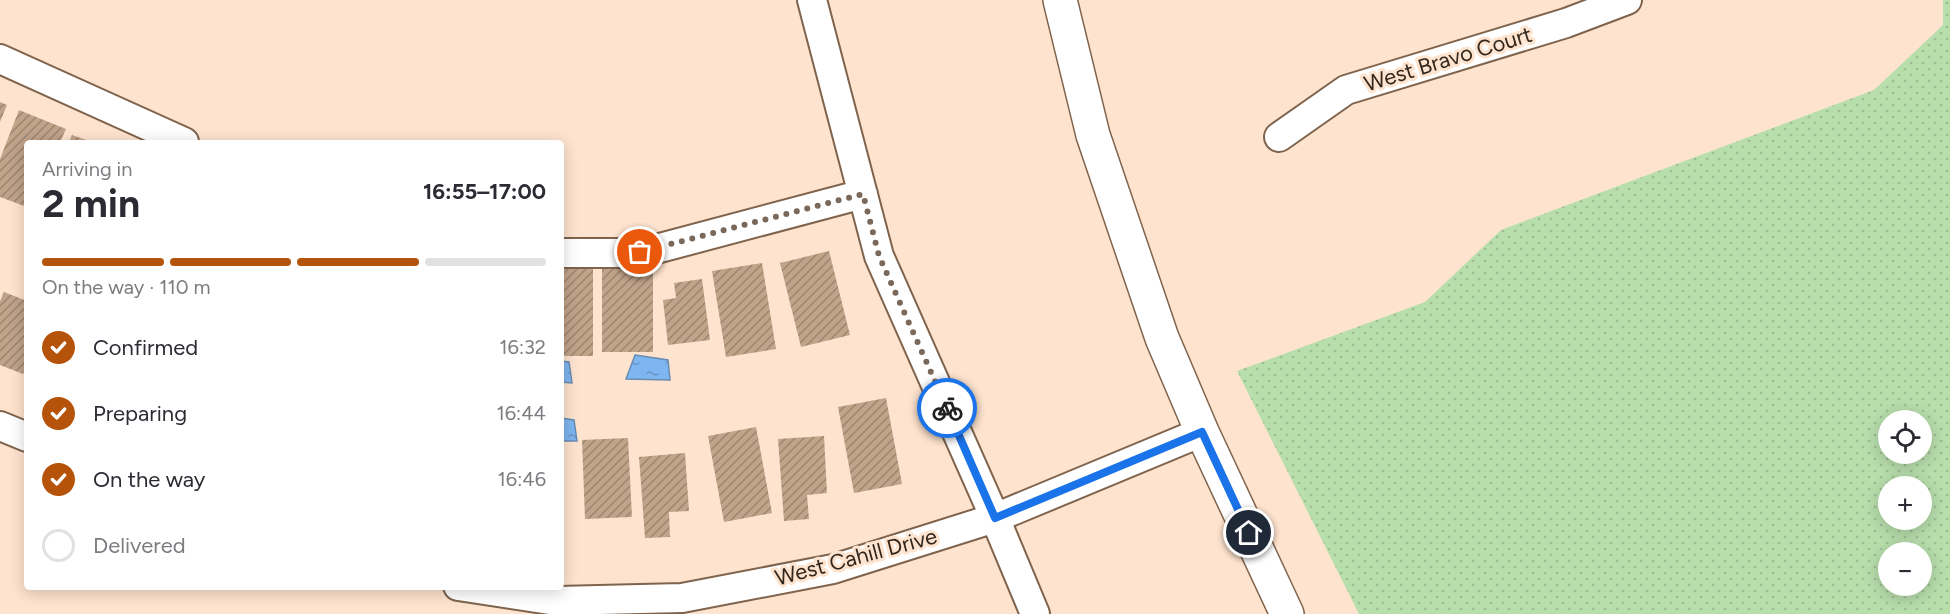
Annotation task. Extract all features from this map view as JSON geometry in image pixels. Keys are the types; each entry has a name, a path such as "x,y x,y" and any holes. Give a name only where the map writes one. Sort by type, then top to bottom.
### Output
{"street":[{"path":"812,0 879,256 1035,614"},
{"path":"1060,0 1093,135 1162,338 1202,432 1287,614"},
{"name":"West Bravo Court","path":"1279,137 1346,90 1566,22 1627,0"},
{"path":"0,59 180,140"},
{"path":"564,252 640,252 863,194"},
{"path":"0,426 24,436"},
{"name":"West Cahill Drive","path":"484,590 557,601 682,598 832,568 995,518 1202,432"}],"green space":[{"path":"1943,0 1950,0 1950,614 1359,614 1237,371 1425,302 1501,230 1874,90 1943,25"}],"water":[{"path":"635,355 668,360 670,380 626,379"},
{"path":"564,361 569,362 572,383 564,382"},
{"path":"564,418 574,420 577,441 564,441"}],"building":[{"path":"0,102 7,105 0,122"},
{"path":"19,110 66,129 61,140 24,140 24,206 0,197 0,159"},
{"path":"72,135 86,140 70,140"},
{"path":"829,251 850,335 801,347 780,263"},
{"path":"762,263 776,349 726,357 712,271"},
{"path":"602,265 653,265 653,352 602,352"},
{"path":"564,269 593,269 593,356 564,356"},
{"path":"702,279 710,340 668,345 663,300 676,298 674,283"},
{"path":"4,292 24,300 23,374 0,365 0,301"},
{"path":"886,398 902,484 854,493 838,407"},
{"path":"756,427 772,513 724,522 708,436"},
{"path":"824,436 827,493 807,495 809,519 784,521 778,439"},
{"path":"628,438 632,517 585,519 582,440"},
{"path":"685,453 689,511 669,512 670,537 645,538 639,457"}],"way so far":[{"path":"640,252 863,194 879,256 947,408"}],"route":[{"path":"947,408 995,518 1202,432 1249,533"}]}
